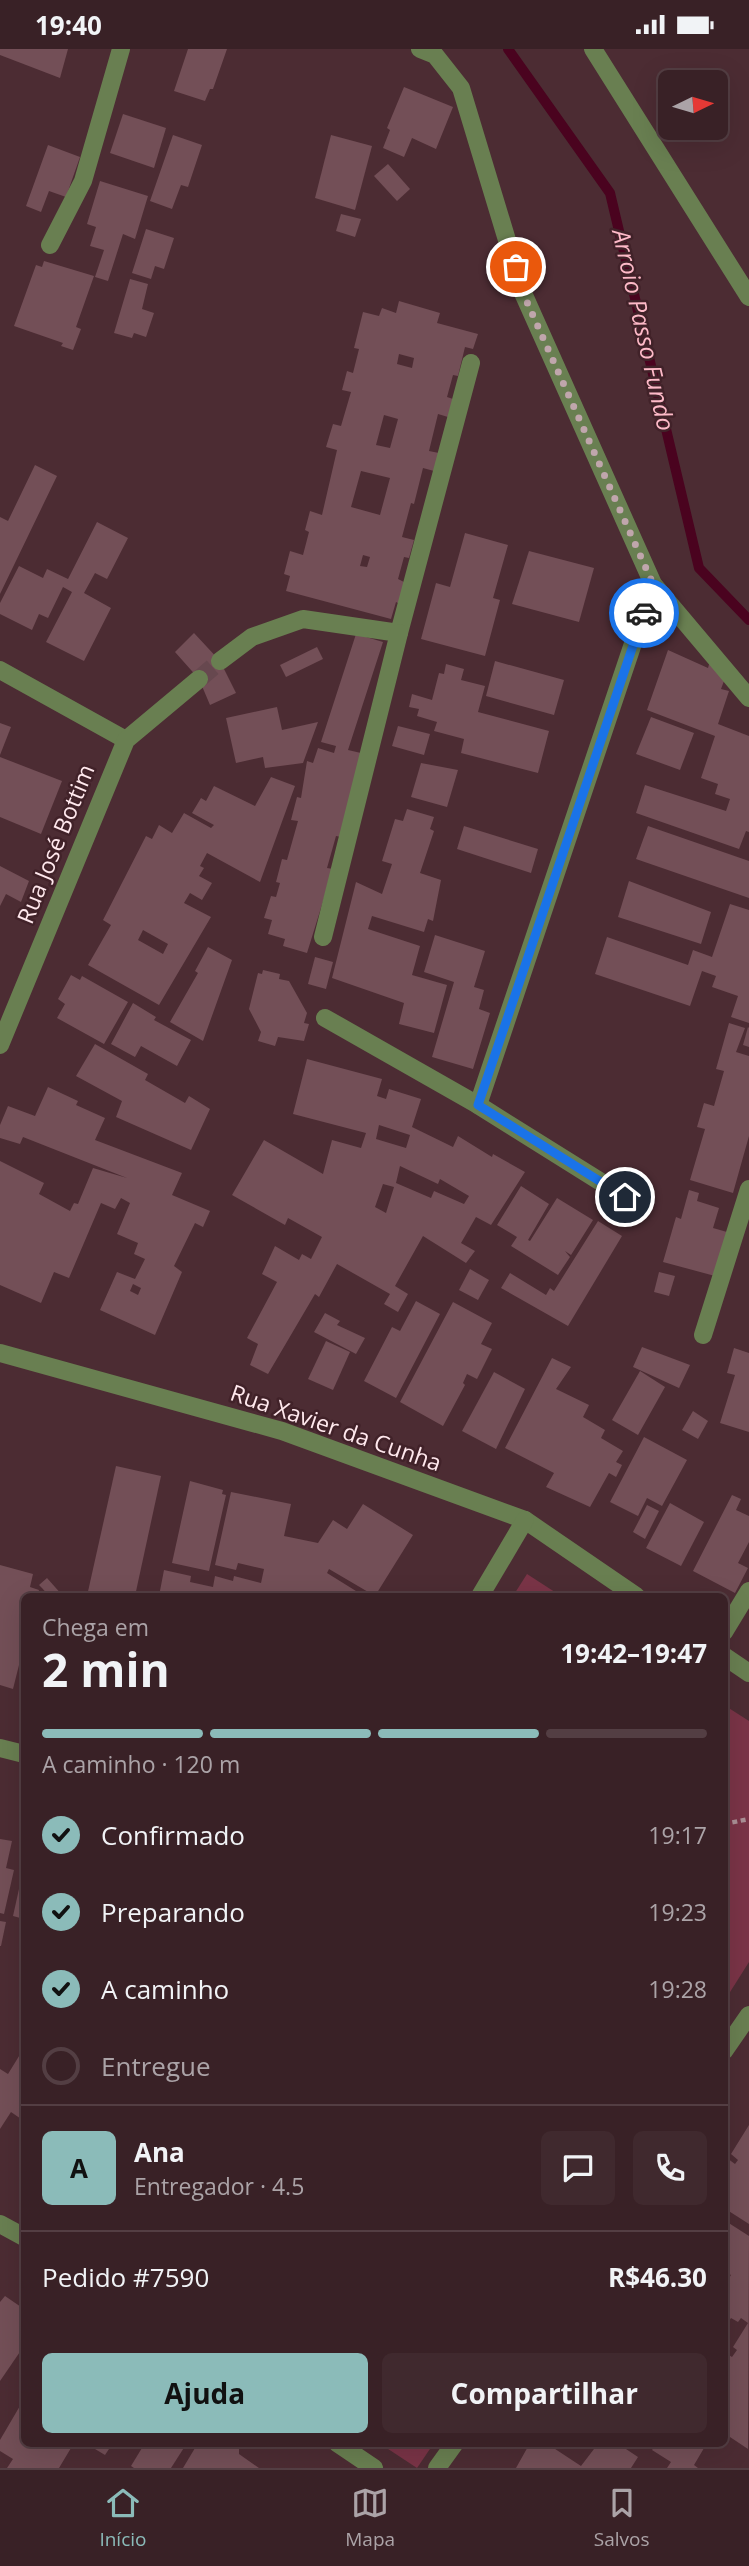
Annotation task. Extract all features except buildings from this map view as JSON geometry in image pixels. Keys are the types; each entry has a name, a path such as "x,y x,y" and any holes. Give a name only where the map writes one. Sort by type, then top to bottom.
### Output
{"street":[{"path":"50,246 83,181 121,49"},
{"path":"420,49 435,55 461,88 523,293 653,584 749,698"},
{"path":"593,49 749,297"},
{"path":"323,937 399,633 471,363"},
{"path":"478,1105 653,584"},
{"path":"220,661 252,637 303,619 399,633"},
{"path":"0,670 125,740 199,679"},
{"name":"Rua José Bottim","path":"0,1045 125,740"},
{"path":"325,1017 478,1105 625,1197"},
{"path":"703,1335 749,1189"},
{"name":"Rua Xavier da Cunha","path":"0,1353 282,1431 525,1520 632,1593"},
{"path":"482,1593 525,1520"},
{"path":"728,1625 749,1591"},
{"path":"728,1659 749,1673"},
{"path":"0,1748 21,1753"},
{"path":"728,2045 749,2015"},
{"path":"0,2224 21,2235"},
{"path":"343,2447 374,2468"},
{"path":"438,2468 452,2447"}],"path":[{"path":"728,1823 749,1819"}],"shaded area":[{"path":"527,1574 556,1593 515,1593"},
{"path":"728,1708 749,1721 749,1962 728,1995"},
{"path":"385,2447 431,2447 417,2468"}],"waterway":[{"name":"Arroio Passo Fundo","path":"508,49 610,193 699,568 749,620"}],"tunnel":[{"path":"199,679 220,661"}],"way so far":[{"path":"516,267 523,293 653,584 644,613"}],"route":[{"path":"625,1197 478,1105 644,613"}]}
